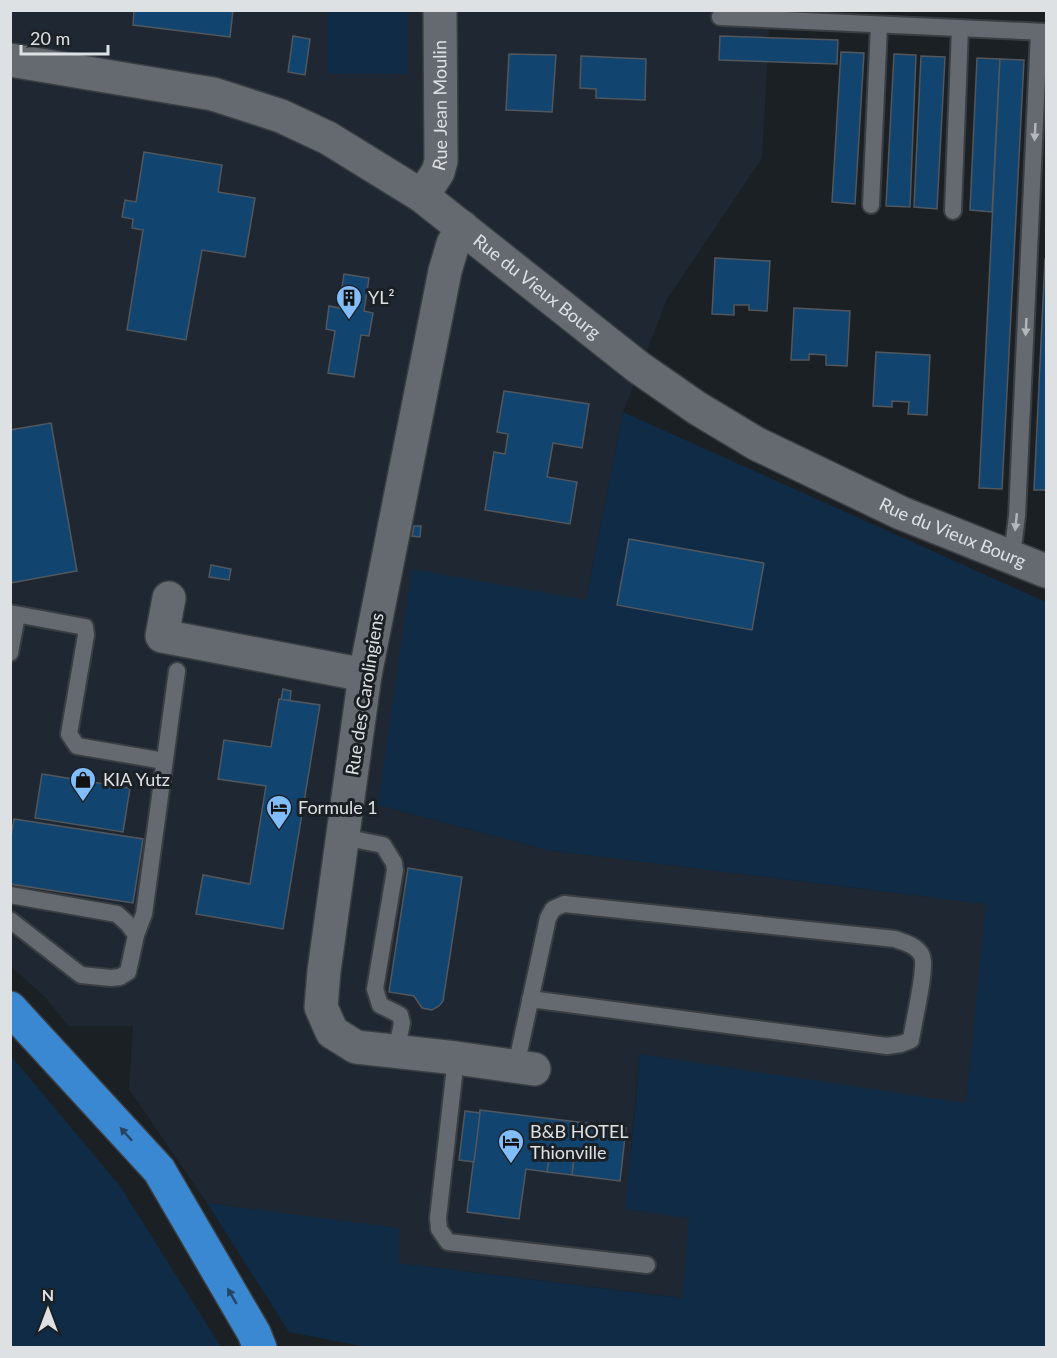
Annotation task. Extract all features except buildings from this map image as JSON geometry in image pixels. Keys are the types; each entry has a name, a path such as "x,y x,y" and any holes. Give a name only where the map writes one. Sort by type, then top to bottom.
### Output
{"highway":[{"path":"10,1008 159,1170 260,1347"}],"street":[{"name":"Rue Jean Moulin","path":"422,196 438,172 441,161 440,10"},
{"name":"Rue du Vieux Bourg","path":"10,60 213,94 281,117 328,138 422,196 638,367 697,408 757,444 902,513 1047,571"},
{"name":"Rue des Carolingiens","path":"462,227 453,244 445,271 365,675 321,1007 332,1032 356,1047 525,1068"},
{"path":"170,598 162,636 365,675"}],"lane":[{"path":"720,17 1043,32 1017,516 1014,540 1007,555"},
{"path":"871,205 879,25"},
{"path":"953,211 960,28"},
{"path":"10,653 14,614 85,627 86,635 69,734 77,746 164,761"},
{"path":"10,920 81,975 111,978 120,977 128,972 136,935 144,914 177,671"},
{"path":"343,837 383,845 394,863 395,870 375,989 380,1005 400,1015 402,1023 396,1052"},
{"path":"10,895 117,914 136,935"},
{"path":"525,1068 530,999 548,918 553,909 564,904 895,939 913,946 922,957 922,974 911,1040 887,1046 530,999"},
{"path":"456,1058 438,1218 439,1229 448,1242 647,1265"}],"shaded area":[{"path":"11,11 770,11 762,158 667,299 623,412 586,600 378,805 547,850 987,904 966,1104 639,1054 626,1209 690,1218 683,1298 398,1263 398,1228 207,1203 129,1089 133,1026 68,1026 46,998 11,966"},
{"path":"328,11 407,11 407,74 328,74"},
{"path":"623,412 1046,602 1046,1347 366,1347 289,1332 207,1203 399,1228 399,1263 682,1298 689,1218 625,1209 639,1054 966,1103 986,904 547,850 378,805 412,569 586,600"},
{"path":"11,1056 120,1186 221,1347 11,1347"}],"place":[{"name":"YL²","path":"349,321"},
{"name":"KIA Yutz","path":"83,803"},
{"name":"Formule 1","path":"279,831"},
{"name":"B&B HOTEL Thionville","path":"511,1165"}]}
